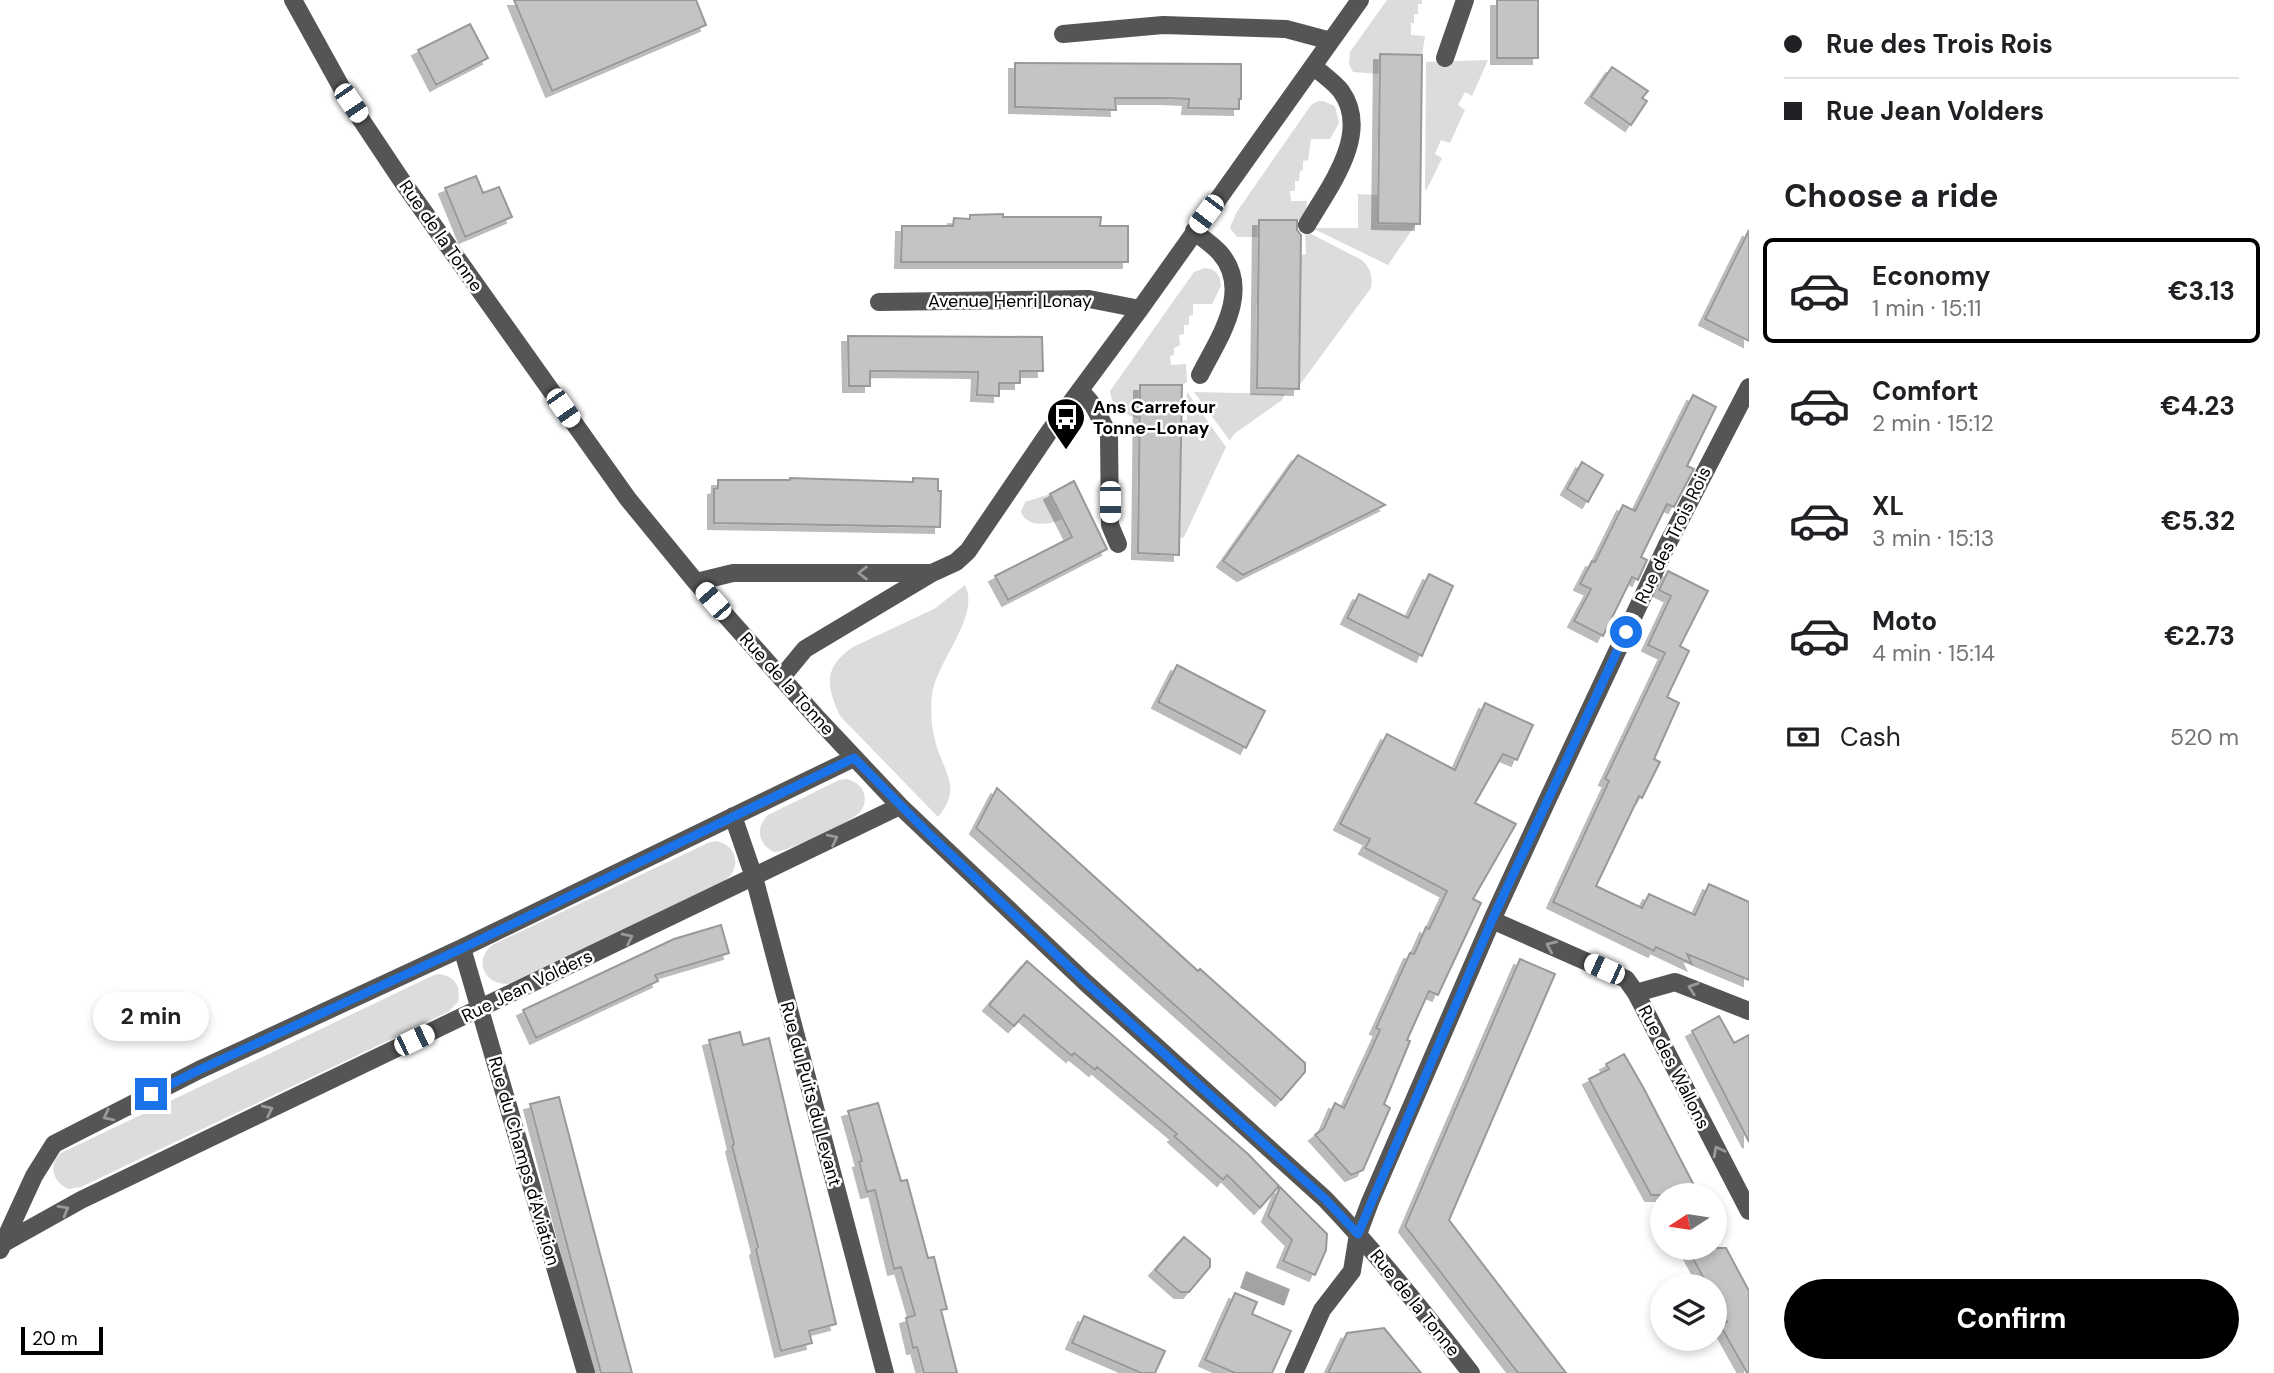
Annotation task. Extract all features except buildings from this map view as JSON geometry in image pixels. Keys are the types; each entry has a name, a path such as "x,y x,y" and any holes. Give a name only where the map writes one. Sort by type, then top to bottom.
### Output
{"street":[{"name":"Rue de la Tonne","path":"293,0 351,103 402,181 628,499 696,582 900,806 1085,982 1325,1199 1421,1307 1471,1373"},
{"path":"781,678 805,649 932,573 956,562 968,551 1049,432 1360,0"},
{"path":"1445,58 1465,0"},
{"path":"1063,34 1163,25 1286,29 1331,41"},
{"path":"1307,225 1345,157 1352,136 1351,116 1346,99 1339,88 1313,66"},
{"path":"1194,231 1220,253 1229,267 1234,287 1232,310 1200,375"},
{"name":"Avenue Henri Lonay","path":"879,302 1088,299 1140,309"},
{"name":"Rue des Trois Rois","path":"1294,1373 1322,1310 1352,1271 1358,1234 1492,920 1665,547 1749,387"},
{"path":"1081,391 1093,405 1109,435 1110,525 1118,544"},
{"path":"696,582 733,573 932,573"},
{"name":"Rue Jean Volders","path":"2,1247 34,1175 54,1144 199,1070 463,948 854,758"},
{"name":"Rue Jean Volders","path":"2,1247 81,1200 900,806"},
{"name":"Rue du Puits du Levant","path":"733,816 754,877 885,1373"},
{"name":"Rue des Wallons","path":"1492,920 1626,979 1636,993 1749,1211"},
{"name":"Rue du Champs d'Aviation","path":"463,948 586,1373"},
{"path":"1636,993 1675,982 1749,1011"}],"shaded area":[{"path":"1387,0 1422,0 1422,4 1418,4 1418,14 1414,14 1414,23 1411,23 1411,35 1425,36 1422,55 1380,54 1380,74 1353,72 1349,64 1350,52"},
{"path":"1488,60 1472,96 1465,92 1458,105 1465,110 1450,143 1441,140 1435,154 1442,158 1426,191 1426,62"},
{"path":"1318,101 1335,106 1339,123 1330,139 1311,139 1308,160 1303,161 1299,181 1295,181 1295,191 1290,191 1291,201 1307,201 1306,216 1301,220 1259,220 1259,237 1237,237 1230,228 1236,213 1311,105"},
{"path":"1358,194 1378,195 1378,223 1416,224 1388,265 1312,228 1358,228"},
{"path":"1305,231 1362,260 1370,272 1372,284 1299,386 1301,255 1306,254"},
{"path":"1205,268 1217,274 1221,286 1212,304 1193,304 1189,325 1184,325 1184,334 1179,335 1180,345 1174,348 1174,355 1170,356 1171,365 1186,364 1187,382 1182,385 1140,385 1139,419 1124,412 1113,402 1110,391 1194,272"},
{"path":"1187,392 1226,447 1184,537 1180,538 1182,421 1187,420"},
{"path":"1194,392 1285,394 1282,400 1234,434 1230,441"},
{"path":"1050,494 1062,519 1039,524 1028,521 1021,512 1025,502"},
{"path":"965,585 968,597 963,625 941,668 932,695 933,732 950,785 948,800 938,817 840,716 832,695 830,678 836,662 853,647 934,609"},
{"path":"846,779 856,783 863,791 863,807 854,817 781,851 774,852 764,845 760,830 768,815"},
{"path":"716,841 729,847 735,858 733,870 724,881 508,984 492,980 484,970 484,956 494,944"},
{"path":"440,974 454,980 458,987 458,1002 448,1012 81,1187 68,1189 55,1177 54,1163 61,1153"},
{"path":"1246,1271 1290,1289 1284,1306 1240,1288"}],"place":[{"name":"Ans Carrefour Tonne-Lonay","path":"1066,451"}],"route":[{"path":"151,1094 463,948 854,758 900,806 1085,982 1325,1199 1358,1234 1492,920 1626,632"}]}
